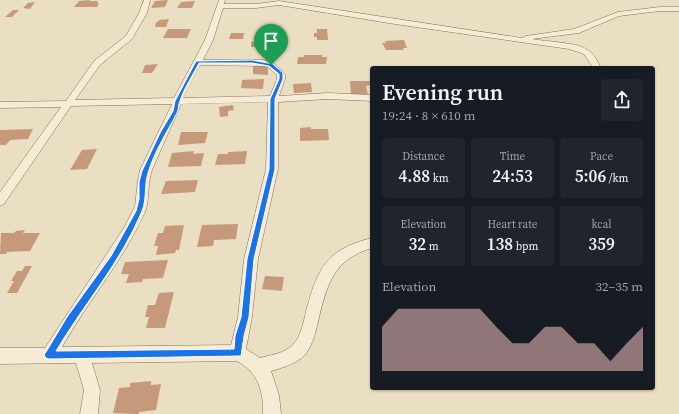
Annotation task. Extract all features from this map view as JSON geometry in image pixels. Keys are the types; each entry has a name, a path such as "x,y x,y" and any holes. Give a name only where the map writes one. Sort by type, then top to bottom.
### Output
{"street":[{"path":"0,201 97,63 128,37 143,13 147,0"},
{"path":"49,355 70,320 113,259 139,211 142,199 142,182 145,171 163,133 176,111 177,101 209,40 222,3 256,6 279,3 583,50 592,57 596,66"},
{"path":"517,40 576,31 618,14 660,9 679,10"},
{"path":"198,62 252,62 271,65 281,74 281,79 273,99 272,169 251,259 245,317 240,336 238,353"},
{"path":"0,105 273,99 328,96 370,98"},
{"path":"258,366 287,358 300,348 307,337 316,302 330,267 348,250 370,244"},
{"path":"0,356 238,353 249,358 258,366 268,384 273,401 272,414"},
{"path":"86,355 84,364 92,390 90,414"}],"building":[{"path":"90,0 89,1 98,1 97,3 99,3 97,7 74,7 79,1"},
{"path":"168,0 165,7 151,8 155,1"},
{"path":"195,1 192,8 177,8 181,2"},
{"path":"35,2 30,9 23,8 28,3"},
{"path":"13,10 19,10 12,17 5,17"},
{"path":"169,19 166,27 155,27 156,22 159,20"},
{"path":"168,29 191,29 187,38 163,38"},
{"path":"317,29 327,29 328,40 317,40 317,37 314,37 314,33 317,33"},
{"path":"231,33 244,33 243,39 229,39"},
{"path":"272,39 272,47 251,47 251,42"},
{"path":"404,40 407,48 403,48 404,50 386,50 382,43 386,43 385,41"},
{"path":"304,55 322,55 322,57 327,57 326,64 297,64 298,57 304,57"},
{"path":"158,64 152,73 142,73 145,65"},
{"path":"268,65 268,75 253,74 253,66"},
{"path":"264,79 263,89 241,88 242,80"},
{"path":"350,81 370,81 370,85 366,86 368,95 351,95"},
{"path":"311,83 312,92 294,93 293,84"},
{"path":"233,105 234,110 228,111 228,116 220,117 219,107"},
{"path":"311,127 311,129 328,129 329,140 300,141 300,128"},
{"path":"33,129 28,139 10,140 6,145 0,145 0,130"},
{"path":"181,132 208,132 205,143 178,145"},
{"path":"97,149 87,169 70,170 82,150"},
{"path":"194,151 193,154 204,153 201,166 168,167 172,153"},
{"path":"247,151 245,164 215,165 218,154"},
{"path":"198,180 195,192 161,194 166,181"},
{"path":"238,224 236,239 214,240 213,246 197,247 202,225"},
{"path":"184,225 179,250 176,250 175,253 156,255 158,246 154,246 158,233 163,233 165,226"},
{"path":"25,230 23,233 40,233 30,251 7,252 6,254 0,254 1,233 14,233 16,231"},
{"path":"168,260 163,278 143,279 142,282 126,283 129,274 121,274 125,262"},
{"path":"25,266 32,266 17,293 7,293 14,281 11,281 17,271 22,271"},
{"path":"265,276 284,277 282,291 262,289"},
{"path":"174,292 165,328 146,328 149,317 145,317 148,305 155,305 159,293"},
{"path":"151,381 151,385 161,384 156,410 139,412 139,414 113,413 119,388 130,387 130,383"}],"route":[{"path":"198,62 252,62 271,65 281,74 281,79 273,99 272,169 268,180 251,259 247,282 245,317 240,336 238,353 49,355 70,320 113,259 139,211 142,199 142,182 145,171 163,133 176,111 177,101 198,62"}]}
